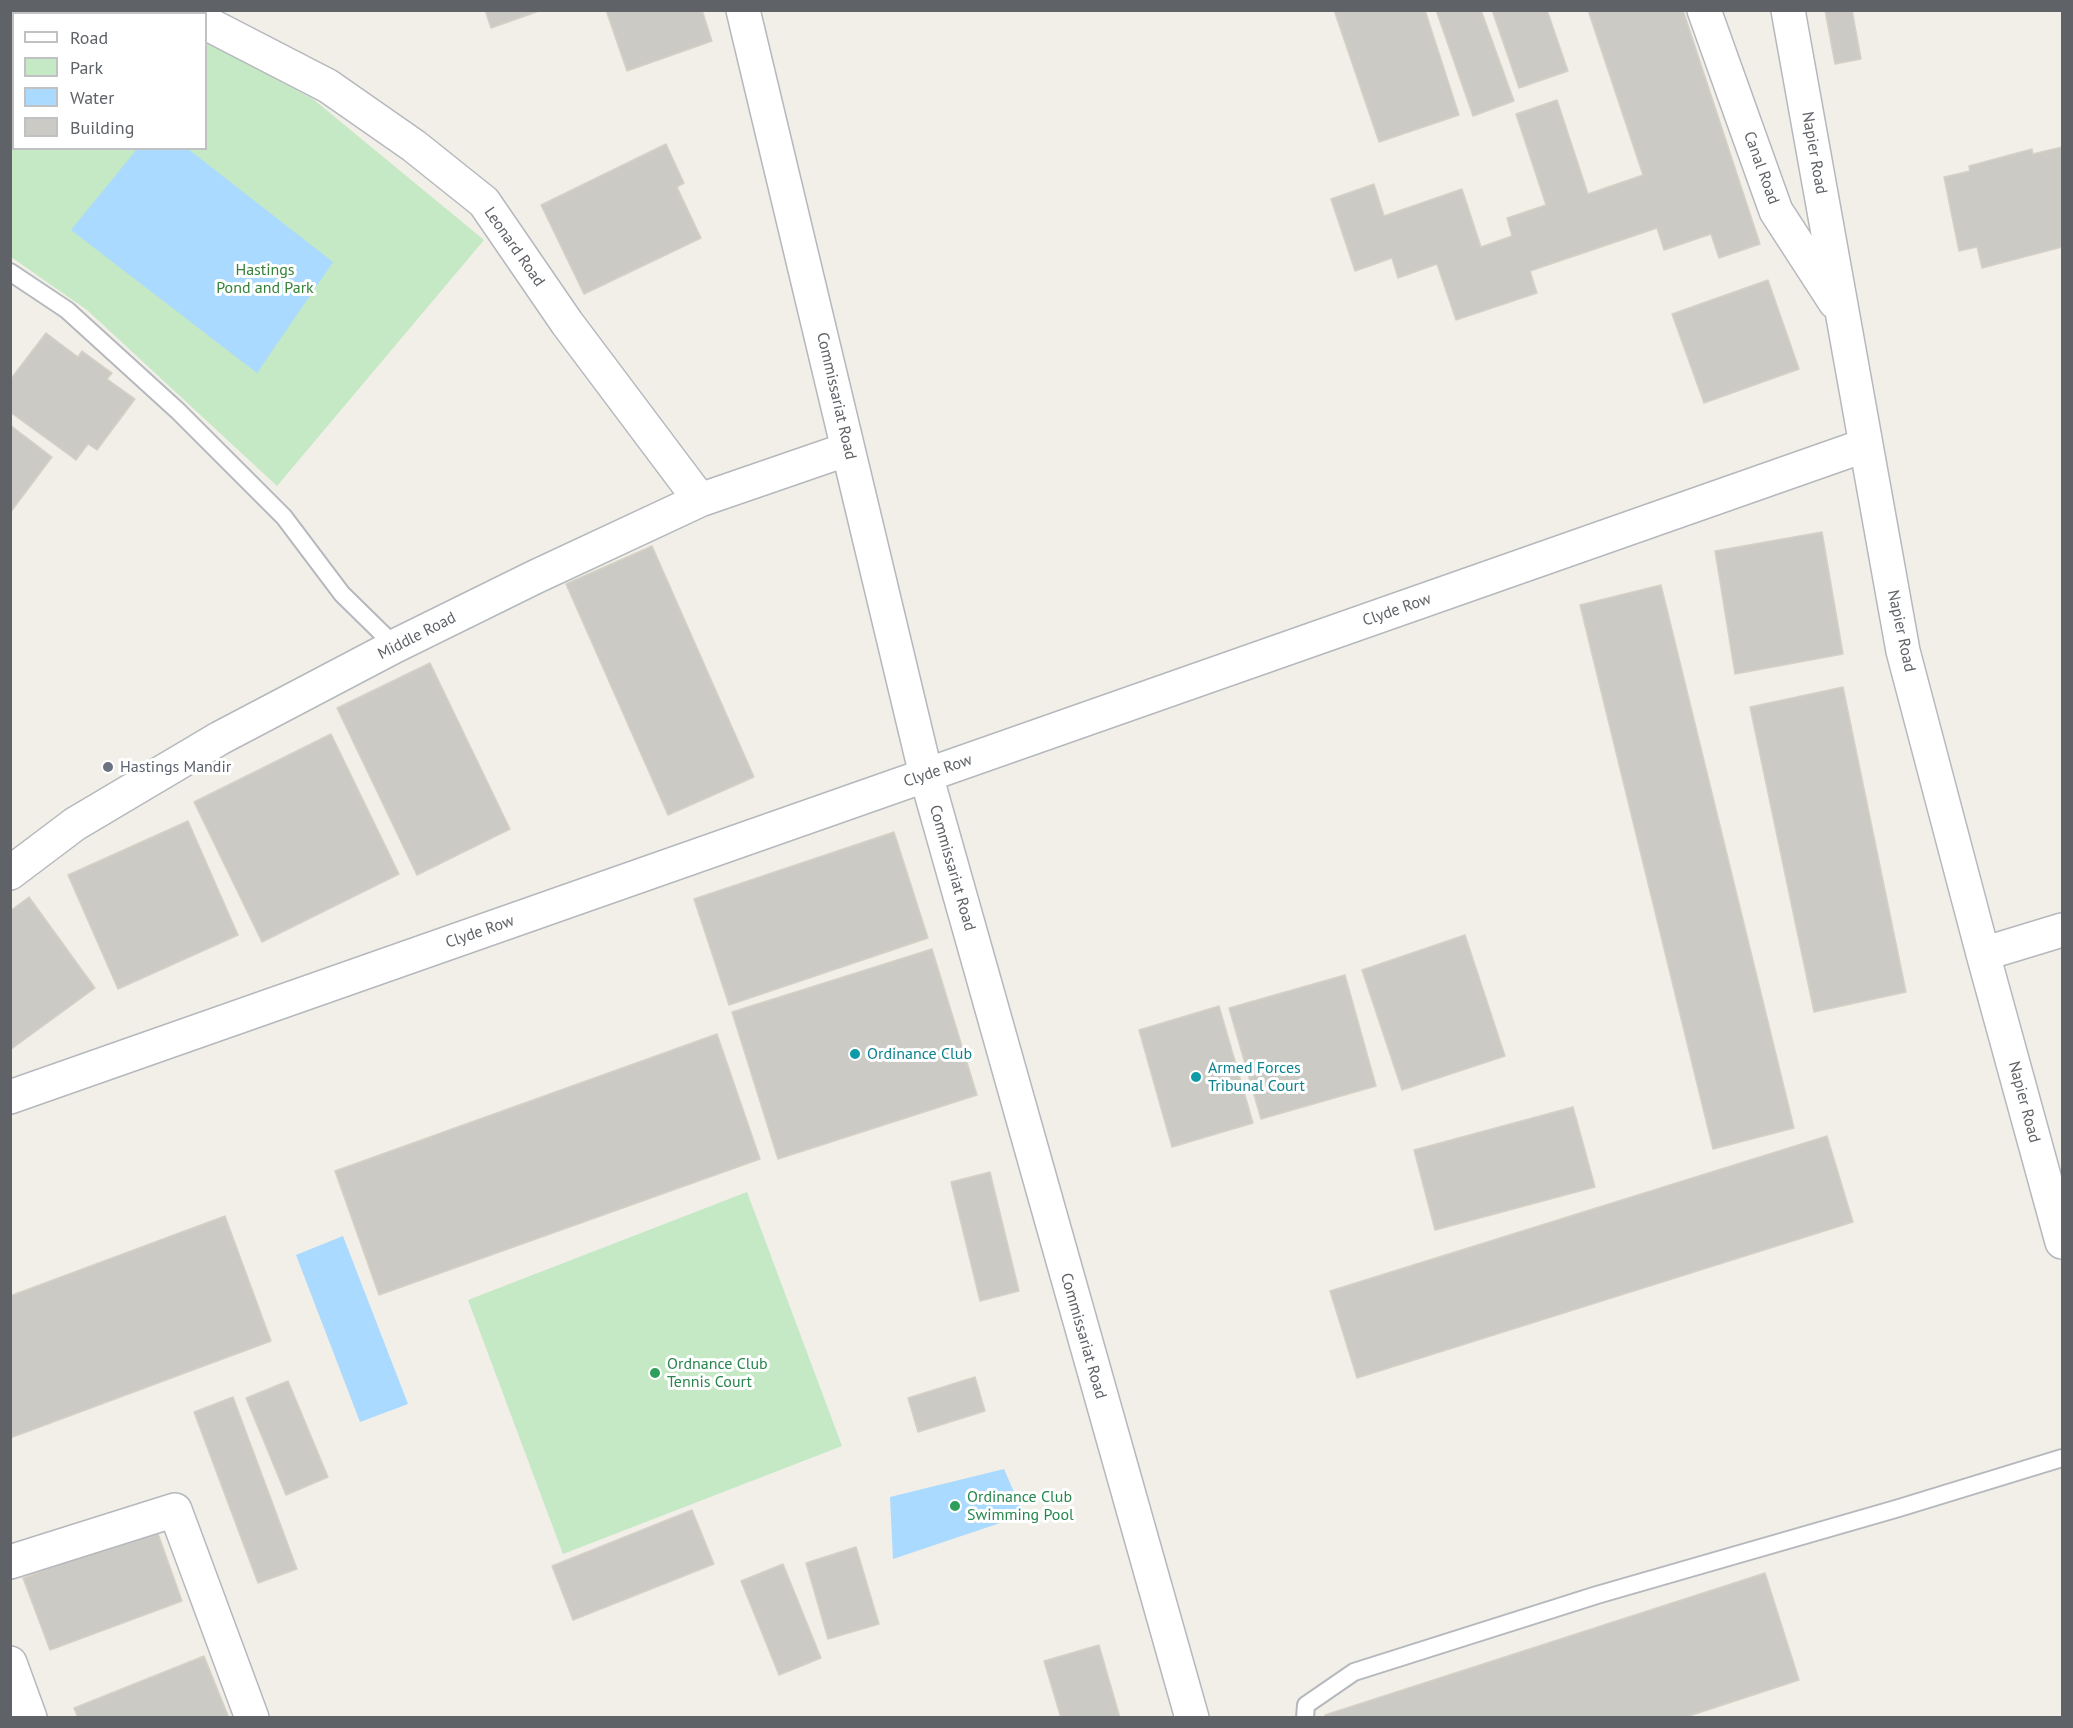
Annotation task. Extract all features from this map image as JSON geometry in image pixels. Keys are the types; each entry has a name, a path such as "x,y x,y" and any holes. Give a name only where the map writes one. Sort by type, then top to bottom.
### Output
{"street":[{"name":"Commissariat Road","path":"744,10 926,775 1192,1718"},
{"name":"Canal Road","path":"1704,10 1776,211 1843,314"},
{"name":"Napier Road","path":"1788,10 1903,651 2062,1242"},
{"name":"Leonard Road","path":"207,24 328,86 414,146 484,202 567,323 700,500"},
{"name":"Clyde Row","path":"10,1097 1866,445"},
{"name":"Middle Road","path":"10,873 75,824 200,749 395,646 700,500 848,449"},
{"path":"1983,954 2062,930"},
{"path":"10,1562 175,1510 252,1718"},
{"path":"10,1664 30,1718"}],"lane":[{"path":"10,272 67,310 178,411 284,517 342,594 395,646"},
{"path":"1305,1718 1306,1705 1354,1672 1598,1595 2062,1458"}],"green space":[{"path":"29,10 146,10 149,12 28,12"},
{"name":"Hastings Pond and Park","path":"207,43 313,99 484,240 277,486 87,310 11,257 10,48 12,44 12,150 207,150"},
{"name":"Ordnance Club Tennis Court","path":"747,1192 842,1446 563,1554 468,1300"}],"water":[{"path":"136,150 189,150 333,262 257,373 71,230"},
{"path":"343,1236 408,1404 360,1422 296,1255"},
{"name":"Ordinance Club Swimming Pool","path":"1004,1469 1024,1515 893,1559 890,1497"}],"building":[{"path":"485,10 542,10 491,28"},
{"path":"606,10 702,10 712,41 627,71"},
{"path":"1334,10 1425,10 1459,115 1379,142"},
{"path":"1436,10 1481,10 1514,101 1473,116"},
{"path":"1492,10 1547,10 1568,71 1519,88"},
{"path":"1588,10 1683,10 1760,244 1719,258 1711,234 1664,250 1657,228 1530,271 1537,293 1456,320 1437,264 1398,278 1392,258 1355,271 1331,199 1374,184 1384,216 1462,189 1481,247 1512,236 1507,218 1546,205 1516,114 1557,100 1588,194 1643,175"},
{"path":"1825,10 1852,10 1861,59 1835,64"},
{"path":"666,144 684,183 677,187 701,238 584,294 541,205"},
{"path":"2062,147 2062,247 1982,268 1977,247 1959,251 1944,177 1970,171 1969,166 2032,149 2033,154"},
{"path":"1768,280 1799,369 1704,403 1672,314"},
{"path":"46,333 78,357 82,351 112,373 107,379 135,399 97,450 88,444 76,460 10,412 10,380"},
{"path":"10,425 52,457 10,513"},
{"path":"1822,532 1843,654 1735,674 1715,551"},
{"path":"652,546 754,777 668,815 566,584"},
{"path":"1661,585 1794,1128 1713,1149 1580,605"},
{"path":"430,663 510,829 417,875 337,708"},
{"path":"1843,687 1906,992 1814,1012 1750,707"},
{"path":"331,734 399,874 262,942 194,802"},
{"path":"188,821 238,935 118,989 68,875"},
{"path":"894,832 928,938 729,1005 694,899"},
{"path":"29,897 95,988 10,1050 10,911"},
{"path":"1465,935 1505,1056 1402,1090 1362,970"},
{"name":"Ordinance Club","path":"932,949 977,1095 778,1159 732,1012"},
{"path":"1345,975 1376,1086 1261,1119 1229,1008"},
{"name":"Armed Forces Tribunal Court","path":"1219,1006 1253,1123 1172,1147 1139,1030"},
{"path":"717,1034 760,1159 379,1295 335,1171"},
{"path":"1573,1107 1595,1187 1435,1230 1414,1150"},
{"path":"1827,1136 1853,1222 1357,1378 1330,1291"},
{"path":"990,1172 1019,1291 980,1301 951,1182"},
{"path":"225,1216 271,1341 10,1438 10,1296"},
{"path":"975,1377 985,1411 918,1432 908,1398"},
{"path":"288,1381 328,1477 286,1495 246,1398"},
{"path":"233,1397 297,1569 258,1583 194,1412"},
{"path":"692,1510 714,1564 573,1620 552,1566"},
{"path":"156,1528 182,1601 50,1650 23,1578"},
{"path":"856,1547 879,1624 828,1639 806,1563"},
{"path":"783,1564 821,1658 779,1675 741,1581"},
{"path":"1765,1573 1799,1680 1683,1718 1326,1718 1325,1715"},
{"path":"1099,1645 1120,1718 1061,1718 1044,1661"},
{"path":"204,1656 229,1718 78,1718 74,1708"}],"place":[{"name":"Hastings Mandir","path":"108,767"},
{"name":"Ordinance Club","path":"855,1054"},
{"name":"Armed Forces Tribunal Court","path":"1196,1077"},
{"name":"Ordnance Club Tennis Court","path":"655,1373"},
{"name":"Ordinance Club Swimming Pool","path":"955,1506"}]}
